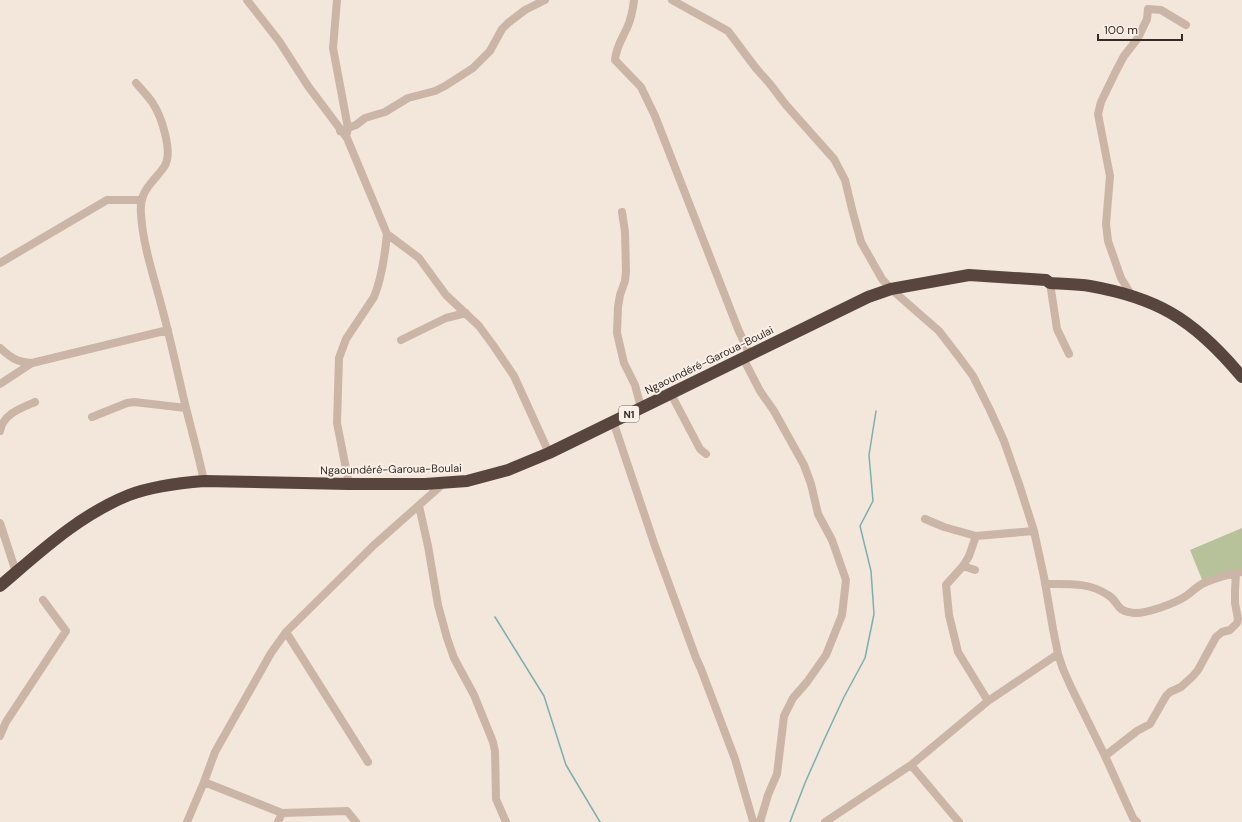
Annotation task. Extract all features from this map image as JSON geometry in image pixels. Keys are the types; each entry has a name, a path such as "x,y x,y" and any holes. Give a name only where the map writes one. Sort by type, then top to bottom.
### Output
{"highway":[{"name":"Ngaoundéré-Garoua-Boulai","path":"0,586 55,539 81,520 106,505 130,495 180,483 204,481 349,484 444,483 467,481 486,477 508,470 549,453 868,297 891,289 969,275 1046,280 1050,283 1089,286 1132,296 1172,313 1211,344 1242,377"}],"street":[{"path":"247,0 344,130"},
{"path":"337,0 333,48 344,130 387,234 383,268 376,291 346,339 339,358 337,423 349,484"},
{"path":"344,130 365,118 385,112 408,98 435,91 473,68 490,51 508,23 525,10 545,0"},
{"path":"634,0 631,18 620,40 615,60 635,79 646,96 655,116 738,329 760,391 774,410 804,465 811,484 818,514 832,540 846,580 842,615 826,655 807,682 793,698 784,716 777,774 755,822"},
{"path":"672,0 728,31 754,68 770,84 786,105 834,159 846,180 861,242 882,279 891,289 939,331 960,357 972,376 1004,441 1034,531 1058,654 1071,687 1105,756 1133,821"},
{"path":"1132,296 1120,278 1108,241 1106,224 1110,176 1098,114 1101,102 1124,56 1138,38 1147,19 1148,9 1161,10 1186,25"},
{"path":"136,83 152,101 168,150 167,163 147,188 140,200 141,215 146,247 168,330 204,481"},
{"path":"0,263 107,200 140,200"},
{"path":"622,212 625,232 626,270 625,281 618,307 617,333 624,363 635,384 642,408"},
{"path":"387,234 419,258 446,295 479,326 514,376 549,453"},
{"path":"1050,283 1057,329 1069,354"},
{"path":"401,340 446,318 466,313"},
{"path":"0,348 15,360 32,363 168,330"},
{"path":"0,384 32,363"},
{"path":"671,394 700,449 706,454"},
{"path":"0,431 2,422 5,418 35,402"},
{"path":"92,417 127,403 134,402 186,408"},
{"path":"613,421 655,546 735,759 755,822"},
{"path":"186,822 204,782 215,752 271,654 286,632 374,544 444,483"},
{"path":"419,506 428,546 438,605 447,638 454,658 474,695 496,752 496,799 506,822"},
{"path":"925,519 944,527 976,536 1034,531"},
{"path":"0,523 16,572"},
{"path":"976,536 969,556 946,586 950,615 958,652 988,701"},
{"path":"962,566 975,570"},
{"path":"1045,584 1074,584 1086,586 1110,595 1120,610 1136,613 1148,612 1171,603 1185,597 1202,584 1239,572 1235,591 1235,603 1238,619 1237,623 1230,630 1222,632 1216,636 1198,670 1181,687 1170,692 1166,696 1150,724 1137,731 1105,756"},
{"path":"0,736 6,722 66,630 43,600"},
{"path":"286,632 368,762"},
{"path":"825,822 911,765 988,701 1058,654"},
{"path":"911,765 959,822"},
{"path":"204,782 282,813 348,812 356,822"},
{"path":"278,822 282,813"}],"green space":[{"path":"1242,528 1242,568 1203,582 1190,550"}],"waterway":[{"path":"790,822 824,740 844,697 865,658 874,614 871,571 860,526 873,501 869,455 876,411"},
{"path":"495,617 544,696 566,765 600,822"}]}
